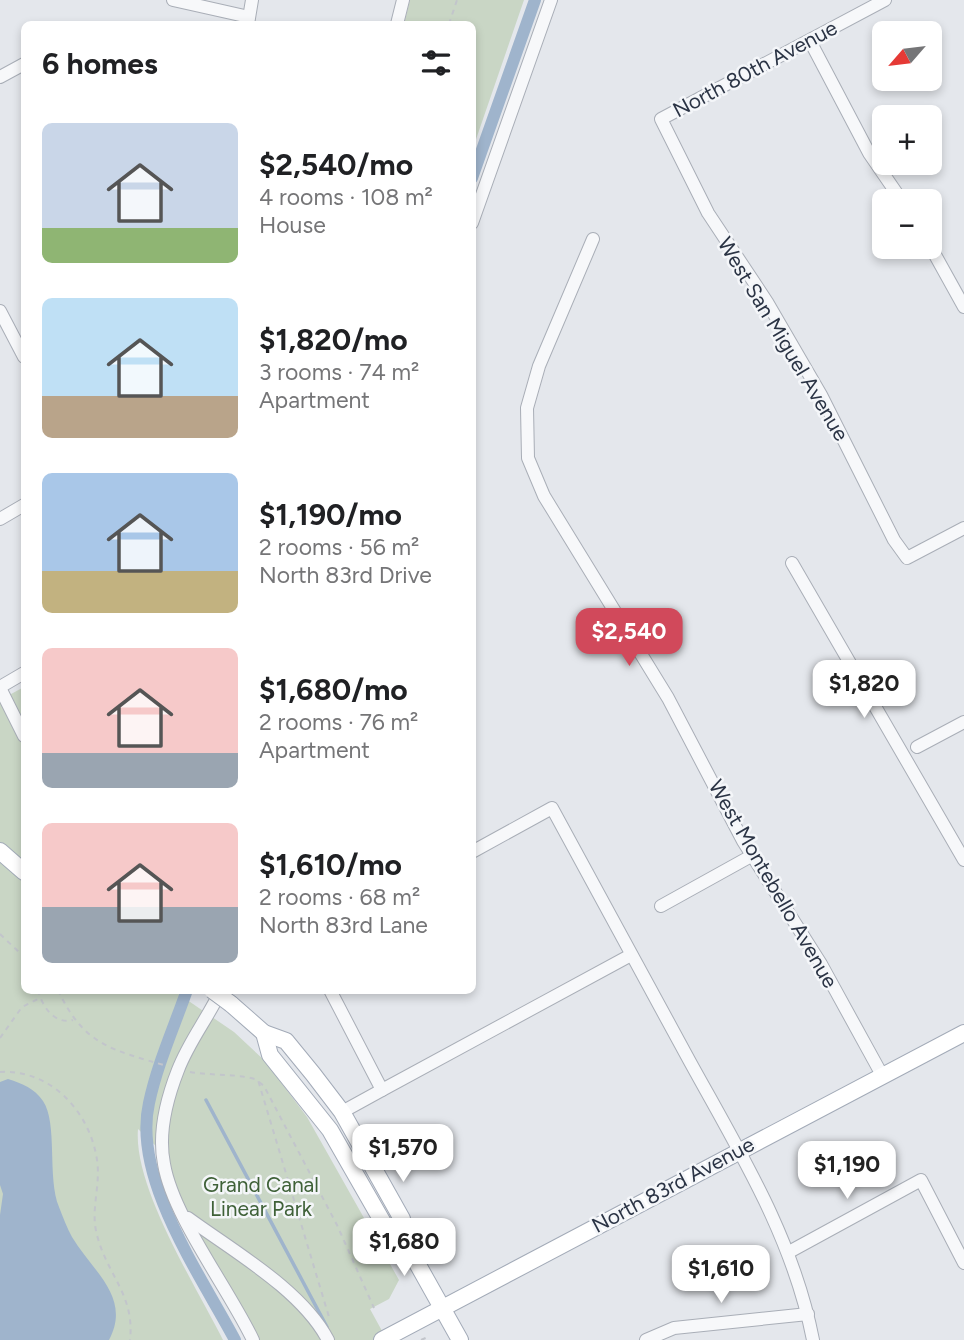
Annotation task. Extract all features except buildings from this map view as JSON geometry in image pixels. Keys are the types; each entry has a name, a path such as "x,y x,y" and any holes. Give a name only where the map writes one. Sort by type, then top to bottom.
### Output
{"main road":[{"path":"0,850 21,869"},
{"path":"226,997 264,1033 286,1041 342,1112 402,1219 398,1231"},
{"name":"North 83rd Avenue","path":"382,1340 964,1032"},
{"path":"264,1033 270,1055 330,1130 385,1226 398,1231 460,1340"}],"street":[{"path":"173,0 248,21 252,0"},
{"path":"398,21 402,0"},
{"path":"476,212 551,0"},
{"name":"North 80th Avenue","path":"661,118 886,0"},
{"path":"810,41 869,153 894,189"},
{"path":"0,77 21,66"},
{"name":"West San Miguel Avenue","path":"661,118 708,213 767,302 821,395 894,540 907,558 964,528"},
{"name":"West Montebello Avenue","path":"593,239 536,377 527,408 528,458 544,496 668,698 753,855 821,964 883,1075"},
{"path":"937,259 964,307"},
{"path":"0,311 21,351"},
{"path":"0,519 21,507"},
{"path":"793,563 964,860"},
{"path":"21,675 0,687 21,730"},
{"path":"917,747 964,722"},
{"path":"476,850 552,808 739,1150 789,1252 813,1340"},
{"path":"662,906 753,855"},
{"path":"342,1112 631,956"},
{"path":"332,994 382,1090"},
{"path":"226,997 193,1035 177,1069 166,1109 163,1161 185,1216 253,1340"},
{"path":"789,1252 921,1180 964,1263"},
{"path":"185,1216 302,1305 320,1324 328,1340"},
{"path":"646,1340 674,1328 808,1314"}],"path":[{"path":"450,21 457,0"},
{"path":"0,934 21,954"},
{"path":"39,994 54,1017 73,1020"},
{"path":"60,994 73,1020 107,1049 209,1076 242,1075 258,1080 264,1086 337,1225 374,1308"},
{"path":"0,1038 22,1007 40,998"},
{"path":"0,1072 25,1073 62,1090 87,1127 97,1162 94,1225 106,1262 125,1292 130,1313 130,1340"},
{"path":"258,1080 331,1325"},
{"path":"421,1340 428,1337"}],"green space":[{"path":"410,0 524,0 476,139 476,21 405,21"},
{"name":"Grand Canal Linear Park","path":"21,689 21,994 178,994 234,1032 265,1061 307,1117 399,1280 389,1299 370,1309 387,1340 248,1340 228,1303 157,1147 138,1129 139,1153 145,1179 156,1207 168,1236 223,1340 0,1340 0,700"}],"water":[{"path":"8,1079 36,1093 48,1111 55,1195 59,1207 72,1237 113,1297 115,1325 109,1340 0,1340 0,1215 3,1194 0,1185 0,1082"}],"waterway":[{"path":"476,167 535,0"},
{"path":"186,994 161,1060 149,1103 146,1132 150,1162 173,1225 235,1340"},
{"path":"206,1100 327,1327"}]}
